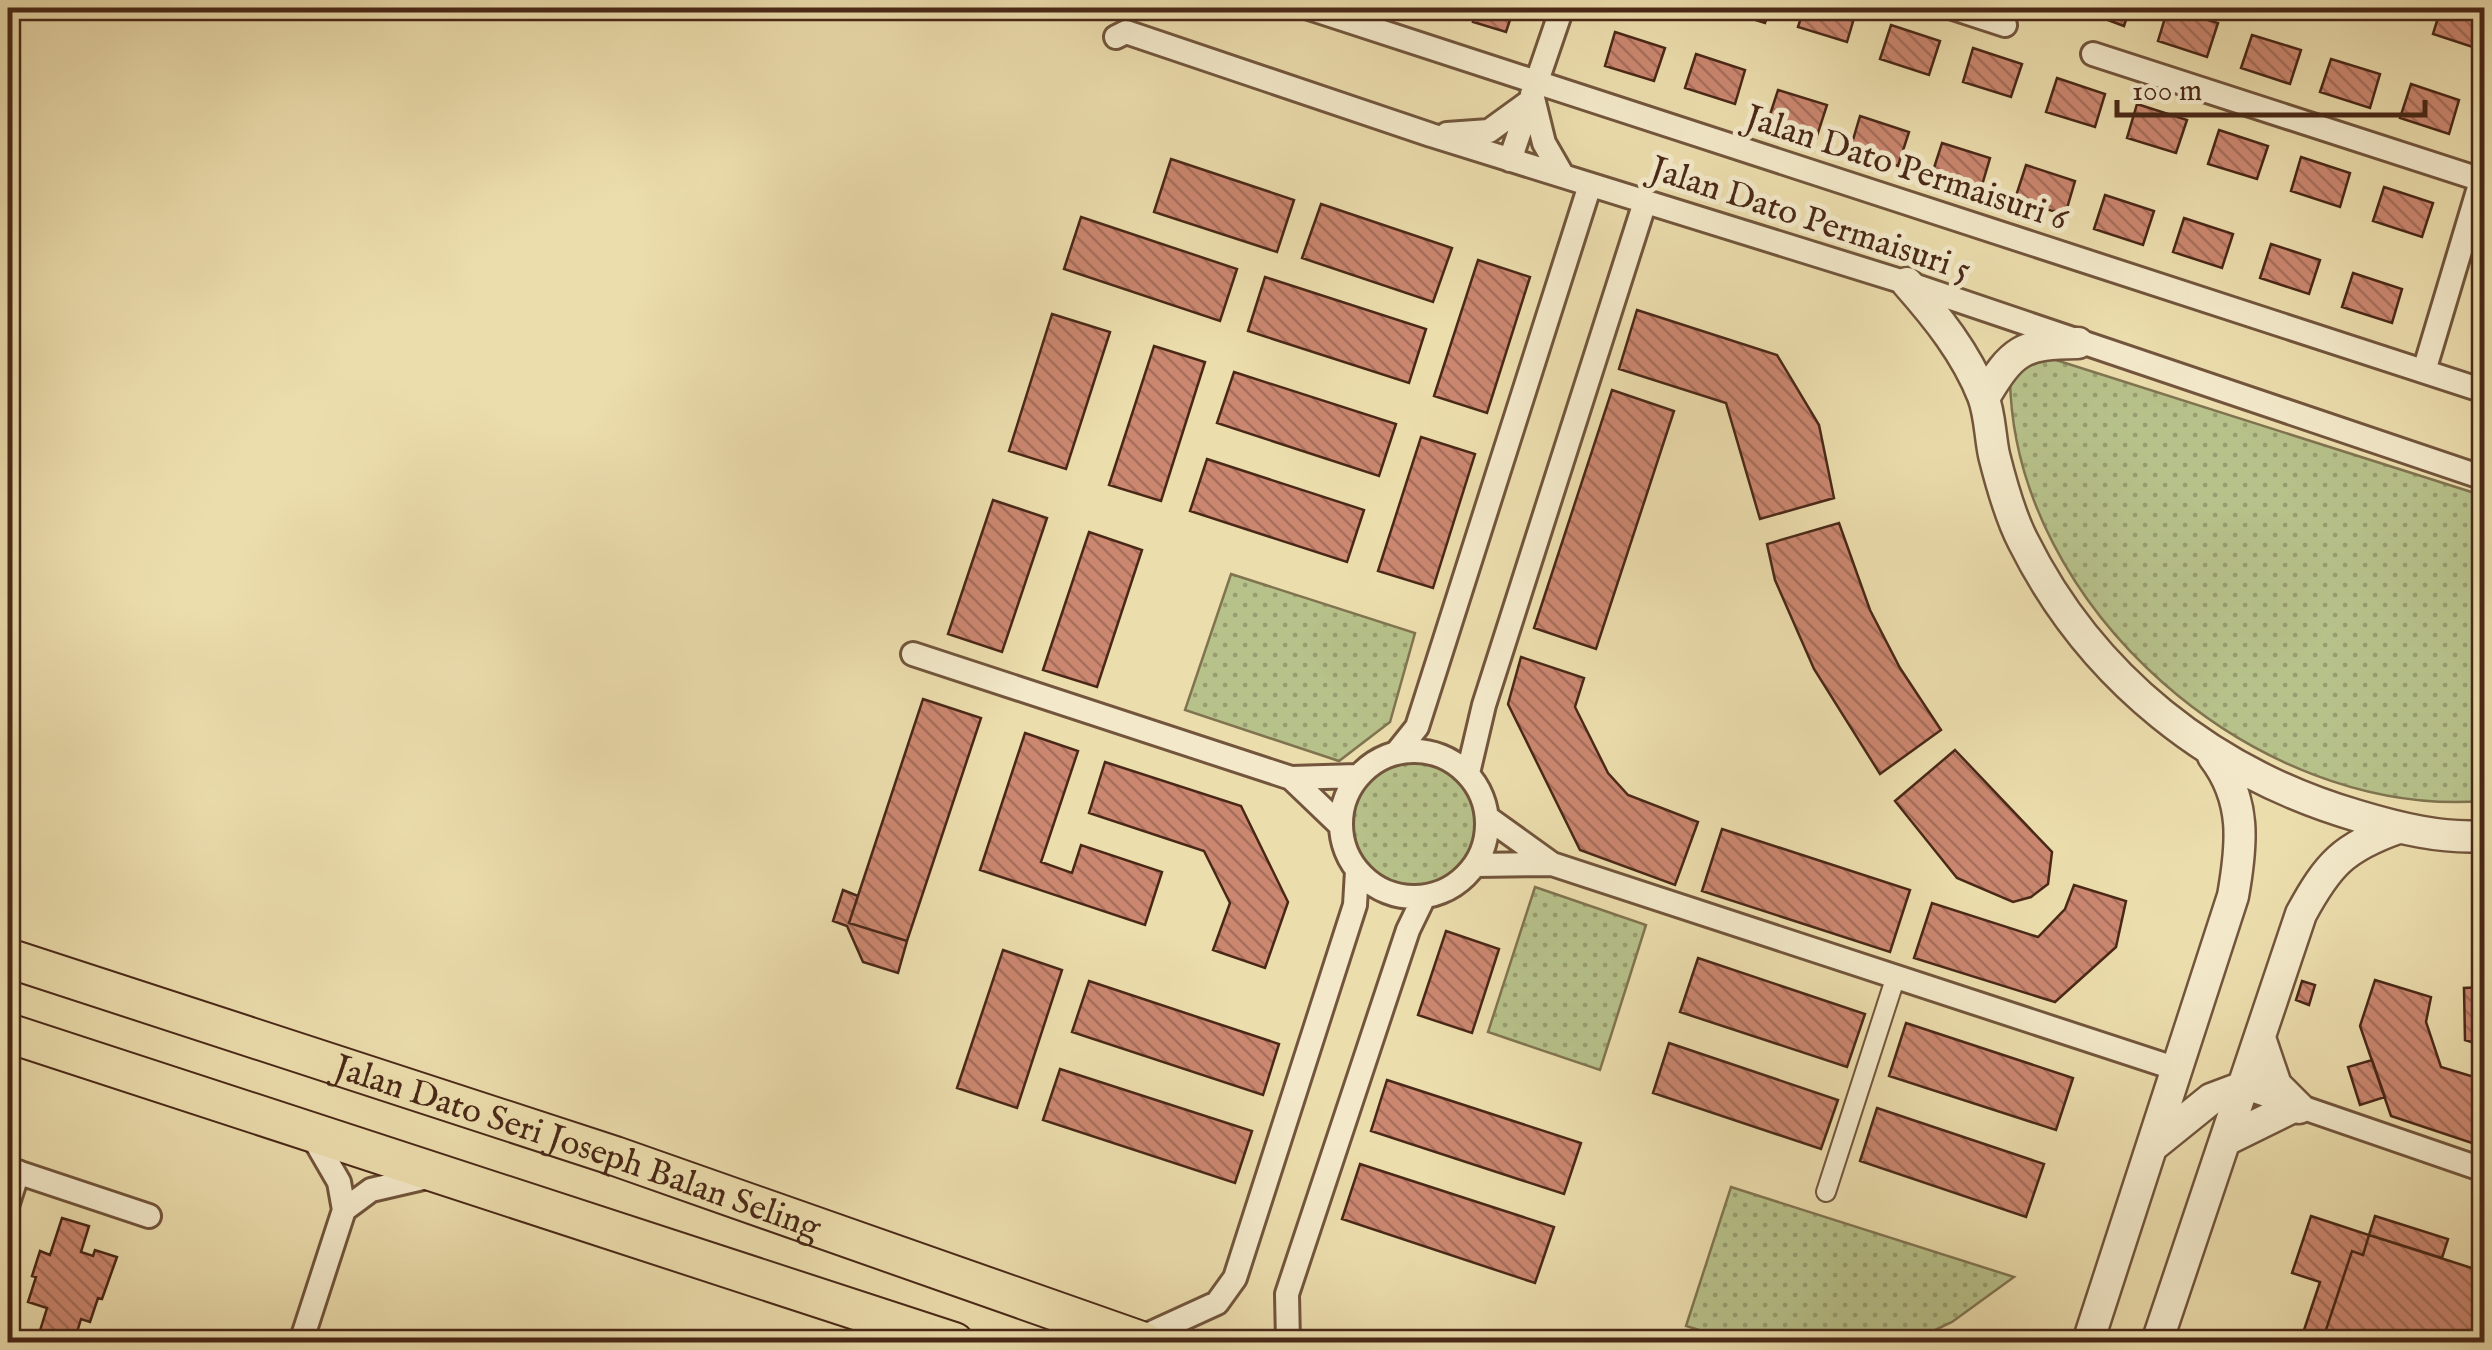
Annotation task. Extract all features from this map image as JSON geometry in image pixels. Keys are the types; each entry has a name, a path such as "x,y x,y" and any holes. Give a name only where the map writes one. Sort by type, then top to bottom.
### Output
{"main road":[{"name":"Jalan Dato Seri Joseph Balan Seling","path":"8,958 634,1162 1140,1341"},
{"name":"Jalan Dato Seri Joseph Balan Seling","path":"8,1033 954,1342"}],"street":[{"name":"Jalan Dato Permaisuri 6","path":"1310,8 1532,93 2484,391"},
{"path":"1510,160 1562,8"},
{"path":"1953,8 2006,25"},
{"name":"Jalan Dato Permaisuri 5","path":"1116,37 1126,32 1431,135 1907,284 2484,478"},
{"path":"2093,54 2483,176 2424,370"},
{"path":"1431,135 1489,131 1532,93"},
{"path":"1532,93 1544,143 1564,176"},
{"path":"1398,752 1417,727 1590,185"},
{"path":"1468,774 1484,705 1645,202"},
{"path":"1907,284 1956,343 1984,398 1995,457 2022,539 2068,618 2132,692 2239,769 2287,792 2398,828 2484,836"},
{"path":"1984,398 2018,350 2039,343 2078,342"},
{"path":"913,654 1291,778 1357,776"},
{"path":"2088,1342 2233,896 2242,843 2232,790 2216,759 2201,744"},
{"path":"1423,750 1448,758 1468,774 1482,794 1488,818 1486,842 1476,865 1445,891 1424,897 1400,896 1377,887 1358,871 1345,850 1340,826 1348,791 1357,776 1376,760 1398,752 1423,750"},
{"path":"1291,778 1340,826"},
{"path":"1488,818 1552,864 2177,1069"},
{"path":"2158,1342 2302,914 2321,877 2339,855 2398,828"},
{"path":"1476,865 1552,864"},
{"path":"1140,1341 1217,1303 1235,1278 1355,905 1358,871"},
{"path":"1288,1342 1288,1294 1408,930 1424,897"},
{"path":"1826,1192 1896,976"},
{"path":"2260,1038 2276,1085 2297,1107"},
{"path":"2152,1147 2210,1099 2244,1087 2484,1170"},
{"path":"2226,1140 2297,1107"},
{"path":"300,1342 344,1210 339,1182 310,1132"},
{"path":"8,1203 13,1171 149,1216"},
{"path":"344,1210 371,1190 393,1182 439,1176"}],"green space":[{"path":"2037,354 2484,496 2484,801 2398,797 2314,775 2235,736 2163,682 2101,618 2053,544 2022,463 2010,378"},
{"path":"1231,574 1415,633 1390,722 1339,761 1185,710"},
{"path":"1413,762 1437,767 1457,780 1470,800 1475,824 1470,848 1457,868 1437,881 1413,886 1389,881 1369,868 1356,848 1351,824 1356,800 1369,780 1389,767"},
{"path":"1535,887 1646,925 1600,1070 1488,1032"},
{"path":"1731,1187 2014,1277 1952,1322 1910,1342 1738,1342 1686,1326"}],"building":[{"path":"1478,8 1514,8 1506,32 1473,22"},
{"path":"1717,8 1770,8 1765,23"},
{"path":"1804,8 1857,8 1847,42 1798,27"},
{"path":"2076,8 2130,8 2124,26"},
{"path":"2168,8 2218,23 2207,57 2158,41"},
{"path":"2441,8 2484,14 2482,50 2433,34"},
{"path":"1891,25 1940,41 1929,75 1880,59"},
{"path":"1615,32 1665,48 1654,81 1605,66"},
{"path":"2252,35 2301,50 2290,84 2241,68"},
{"path":"1973,48 2022,64 2011,97 1963,82"},
{"path":"1696,54 1745,70 1735,104 1685,88"},
{"path":"2331,59 2380,74 2370,108 2320,92"},
{"path":"2057,78 2105,94 2095,127 2046,112"},
{"path":"2411,84 2459,100 2449,134 2400,118"},
{"path":"1778,90 1827,105 1816,139 1767,124"},
{"path":"2137,104 2187,120 2176,153 2127,138"},
{"path":"1860,116 1909,132 1898,166 1850,150"},
{"path":"2219,130 2268,146 2257,179 2208,164"},
{"path":"1942,143 1990,158 1980,192 1931,177"},
{"path":"2301,157 2350,173 2340,207 2291,191"},
{"path":"1171,159 1294,200 1277,252 1154,212"},
{"path":"2026,165 2075,181 2065,215 2015,199"},
{"path":"2384,187 2433,203 2422,237 2373,221"},
{"path":"2105,195 2154,211 2143,245 2094,229"},
{"path":"1321,204 1452,248 1433,302 1302,258"},
{"path":"1081,217 1237,269 1220,321 1064,269"},
{"path":"2184,218 2233,234 2222,268 2173,252"},
{"path":"2271,244 2320,260 2309,294 2260,278"},
{"path":"1478,260 1530,277 1487,413 1434,396"},
{"path":"2353,273 2402,289 2392,323 2342,307"},
{"path":"1265,277 1426,329 1409,383 1248,331"},
{"path":"1637,310 1777,355 1819,425 1834,498 1760,519 1726,403 1619,369"},
{"path":"1052,314 1110,332 1066,469 1009,451"},
{"path":"1154,346 1205,362 1161,501 1109,485"},
{"path":"1234,372 1396,424 1379,476 1217,423"},
{"path":"1612,390 1674,411 1596,649 1534,628"},
{"path":"1421,437 1475,454 1433,588 1378,571"},
{"path":"1207,459 1364,510 1347,562 1190,511"},
{"path":"993,500 1047,518 1002,652 948,634"},
{"path":"1839,523 1870,610 1900,668 1941,730 1880,774 1814,669 1775,580 1767,544"},
{"path":"1089,532 1142,550 1097,687 1043,670"},
{"path":"1521,657 1584,678 1575,707 1608,773 1628,795 1698,822 1675,885 1580,850 1508,704"},
{"path":"923,699 981,718 907,941 849,923"},
{"path":"1025,733 1078,751 1041,862 1072,873 1081,845 1162,872 1145,925 980,870"},
{"path":"1955,750 2052,852 2048,884 2031,897 2013,902 1957,878 1895,801"},
{"path":"1105,762 1241,806 1288,902 1265,968 1213,950 1230,903 1204,851 1089,813"},
{"path":"1722,829 1910,890 1890,952 1702,891"},
{"path":"2074,885 2126,901 2116,947 2055,1002 1914,958 1932,903 2038,937 2065,909"},
{"path":"843,890 858,896 849,923 907,941 898,973 863,962 847,926 833,921"},
{"path":"1446,931 1499,949 1472,1033 1418,1015"},
{"path":"1003,950 1062,970 1017,1108 957,1088"},
{"path":"1698,958 1865,1014 1847,1067 1680,1012"},
{"path":"2375,980 2431,997 2426,1022 2441,1067 2484,1080 2484,1147 2391,1116 2360,1026"},
{"path":"1089,981 1279,1044 1263,1095 1072,1032"},
{"path":"2302,981 2315,985 2309,1005 2296,1000"},
{"path":"2484,987 2484,1046 2465,1040 2464,988"},
{"path":"1906,1023 2073,1078 2056,1130 1889,1076"},
{"path":"1669,1043 1838,1100 1821,1149 1653,1093"},
{"path":"2372,1060 2385,1097 2360,1105 2348,1067"},
{"path":"1060,1069 1252,1131 1235,1183 1043,1120"},
{"path":"1387,1080 1581,1143 1564,1194 1371,1131"},
{"path":"1877,1108 2044,1164 2026,1217 1860,1161"},
{"path":"1360,1164 1554,1227 1535,1283 1342,1219"},
{"path":"2311,1216 2369,1235 2363,1255 2352,1251 2322,1342 2300,1342 2320,1282 2292,1273"},
{"path":"2375,1216 2448,1239 2442,1258 2369,1235"},
{"path":"62,1218 89,1226 81,1252 93,1256 95,1250 117,1257 102,1299 98,1298 90,1322 81,1319 74,1342 8,1342 8,1327 38,1337 47,1308 28,1302 36,1277 32,1276 40,1251 50,1255"},
{"path":"2369,1235 2484,1272 2484,1342 2322,1342 2352,1251 2363,1255"}]}
